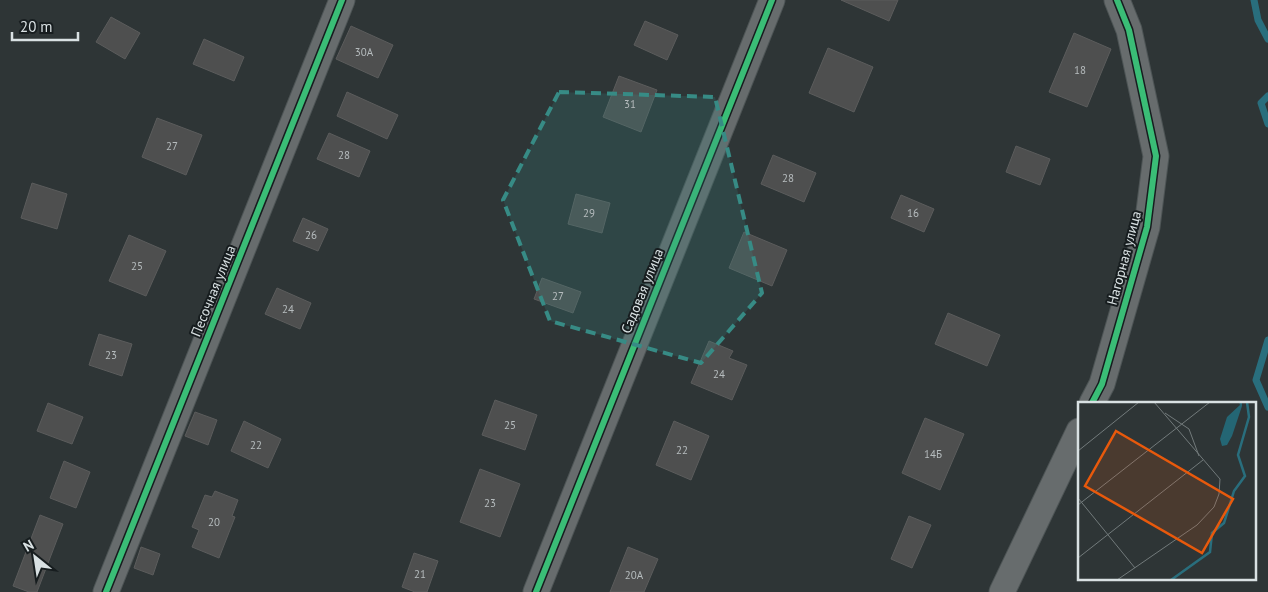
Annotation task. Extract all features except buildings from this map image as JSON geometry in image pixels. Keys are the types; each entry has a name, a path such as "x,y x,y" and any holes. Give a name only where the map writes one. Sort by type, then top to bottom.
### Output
{"street":[{"name":"Песочная улица","path":"106,592 342,0"},
{"name":"Садовая улица","path":"536,592 772,0"},
{"name":"Нагорная улица","path":"1093,402 1102,384 1147,227 1156,156 1129,30 1117,0"},
{"path":"1002,592 1078,433"}],"highlighted area":[{"path":"559,92 715,97 762,293 701,363 550,321 503,200"}],"waterway":[{"path":"1254,0 1258,20 1268,39"},
{"path":"1268,96 1261,103 1268,124"},
{"path":"1268,340 1256,380 1268,407"}],"cycle path":[{"path":"106,592 342,0"},
{"path":"536,592 772,0"},
{"path":"1093,402 1102,384 1147,227 1156,156 1129,30 1117,0"}]}
